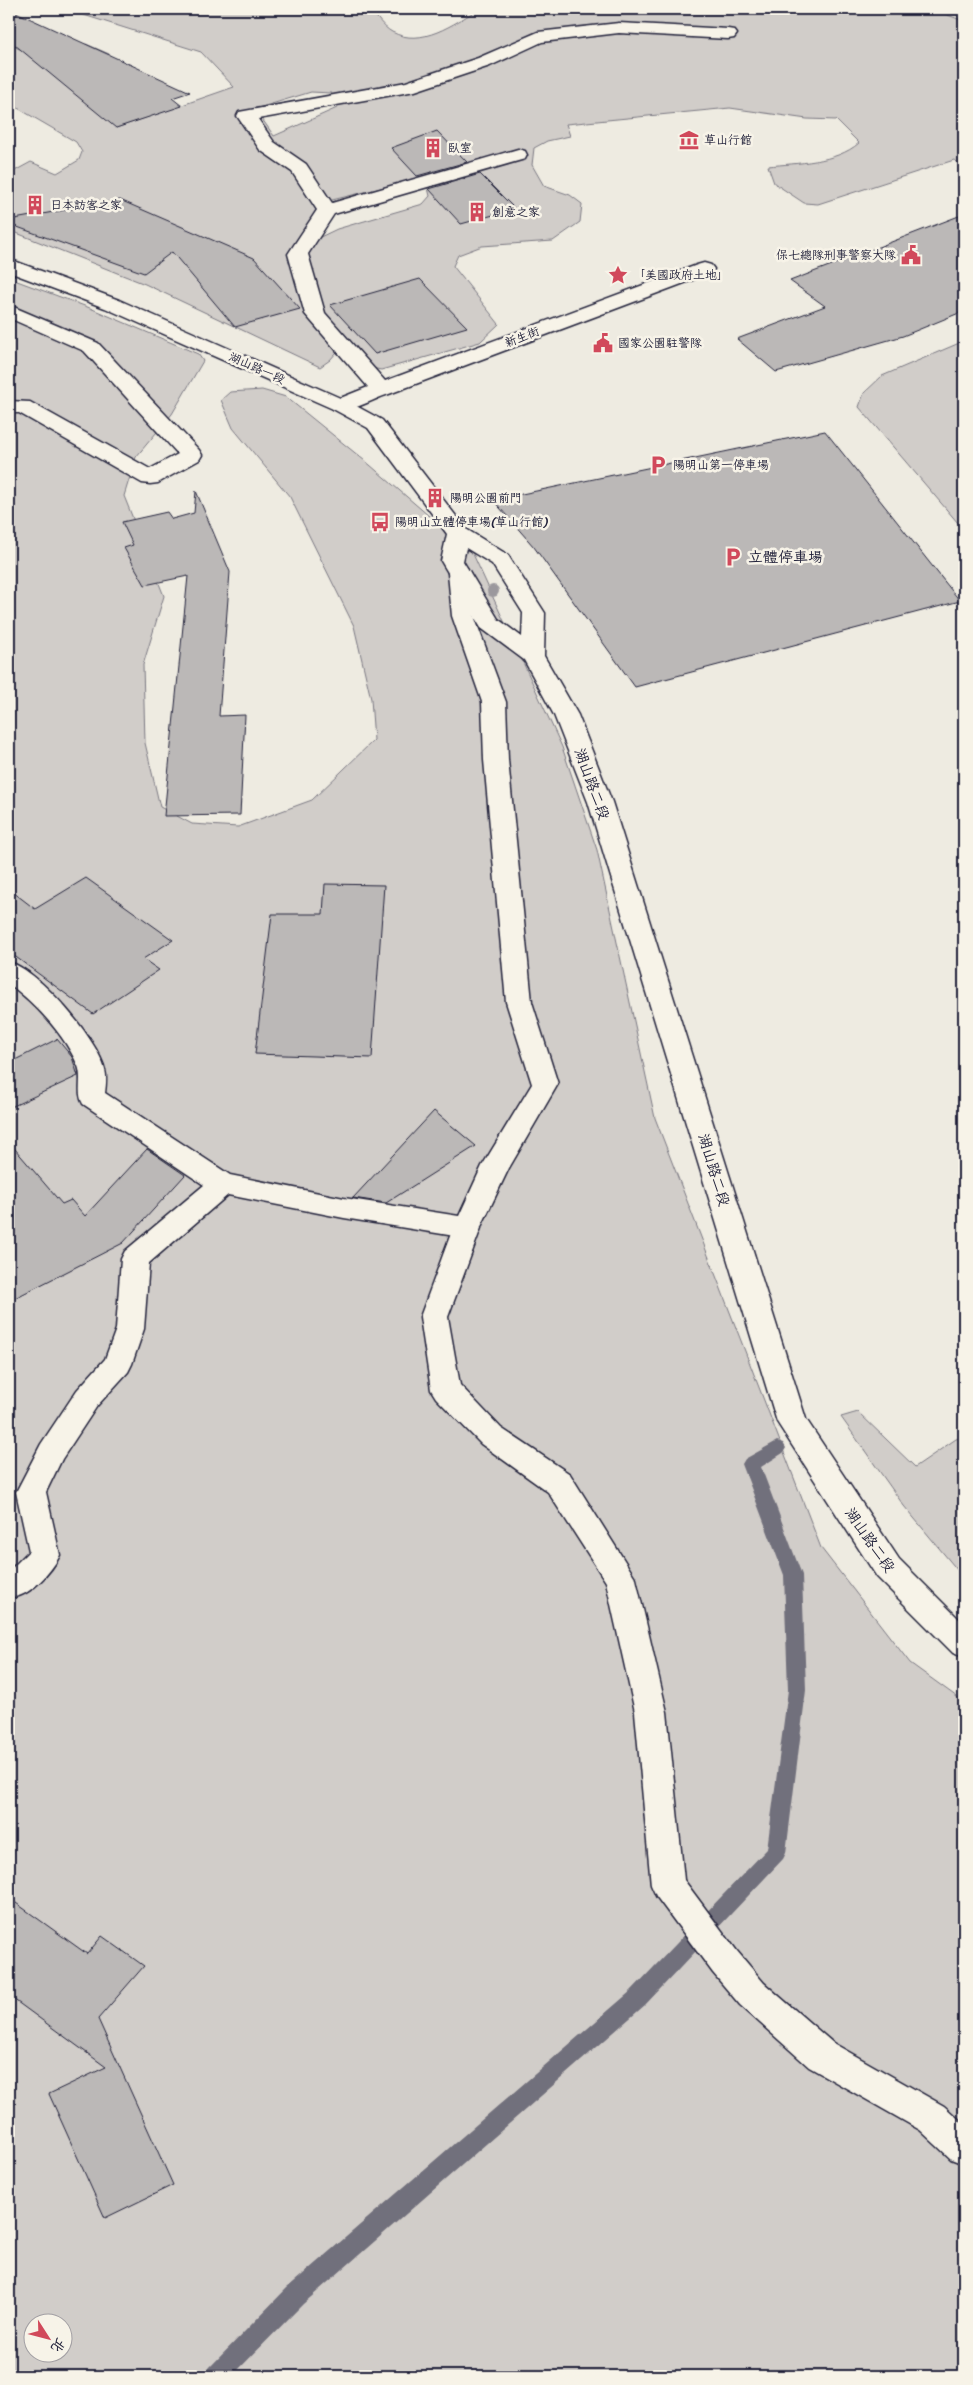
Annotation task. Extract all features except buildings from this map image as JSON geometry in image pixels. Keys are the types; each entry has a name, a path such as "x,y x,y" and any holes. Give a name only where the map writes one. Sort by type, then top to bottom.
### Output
{"street":[{"path":"327,210 299,168 267,146 246,116 409,87 484,62 538,37 619,28 728,34"},
{"path":"382,390 315,314 298,254 327,210 518,155"},
{"name":"湖山路一段","path":"9,266 112,304 340,405 375,424 458,534"},
{"name":"新生街","path":"340,405 704,269"},
{"path":"9,311 91,347 191,455 150,478 23,406 9,407"},
{"path":"458,534 500,560 534,613 533,656"},
{"name":"湖山路二段","path":"458,534 452,561 489,623 533,656 566,715 600,802 792,1422 888,1568 964,1644"},
{"path":"459,573 463,616 494,702 496,760 519,1002 545,1084 496,1166 467,1228 434,1317 446,1390 491,1436 559,1483 621,1579 651,1712 668,1885 725,1962 752,1994 821,2055 932,2118 964,2147"},
{"path":"9,971 37,994 68,1029 92,1068 92,1096 223,1184 344,1208 467,1228"},
{"path":"15,1585 45,1554 31,1492 51,1452 87,1398 118,1364 130,1329 135,1259 223,1184"}],"shaded area":[{"path":"72,9 207,11 220,9 370,9 392,32 403,36 415,37 437,32 479,9 931,9 964,21 964,166 954,160 818,204 804,203 774,183 768,166 816,161 850,150 859,143 836,120 807,119 730,108 566,124 570,136 547,141 534,148 532,165 544,186 570,195 582,204 580,222 553,241 482,246 458,255 453,266 499,324 480,342 381,370 368,367 325,316 307,254 316,239 337,229 423,204 430,196 428,188 410,181 332,200 319,210 297,280 303,308 337,352 320,367 145,284 9,230 9,174 31,162 57,173 79,160 82,152 76,142 9,103 9,44 49,63 86,44 109,54 107,67 116,128 234,87 201,52 71,11","holes":["311,92 331,93 337,108 274,136 255,109"]},
{"path":"9,278 90,308 198,354 203,361 172,414 136,457 124,496 164,596 143,665 145,743 160,807 192,824 238,827 312,800 374,740 371,699 354,626 290,497 233,428 221,400 230,392 262,390 286,397 370,465 473,554 562,747 597,850 655,1118 821,1548 910,1663 964,1702 964,2376 9,2376"},
{"path":"964,341 964,530 859,407 864,393 882,376"},
{"path":"858,1412 915,1467 956,1439 964,1437 964,1578 904,1506 841,1417"}],"waterway":[{"path":"217,2376 295,2296 638,1998 776,1853 797,1690 793,1575 751,1464 777,1448"}],"place":[{"name":"草山行館","path":"689,140"},
{"name":"臥室","path":"433,148"},
{"name":"日本訪客之家","path":"35,205"},
{"name":"創意之家","path":"477,212"},
{"name":"保七總隊刑事警察大隊","path":"911,255"},
{"name":"「美國政府土地」","path":"618,275"},
{"name":"國家公園駐警隊","path":"603,343"},
{"name":"陽明山第一停車場","path":"658,465"},
{"name":"陽明公園前門","path":"435,498"},
{"name":"陽明山立體停車場(草山行館)","path":"380,522"},
{"name":"立體停車場","path":"733,557"}]}
